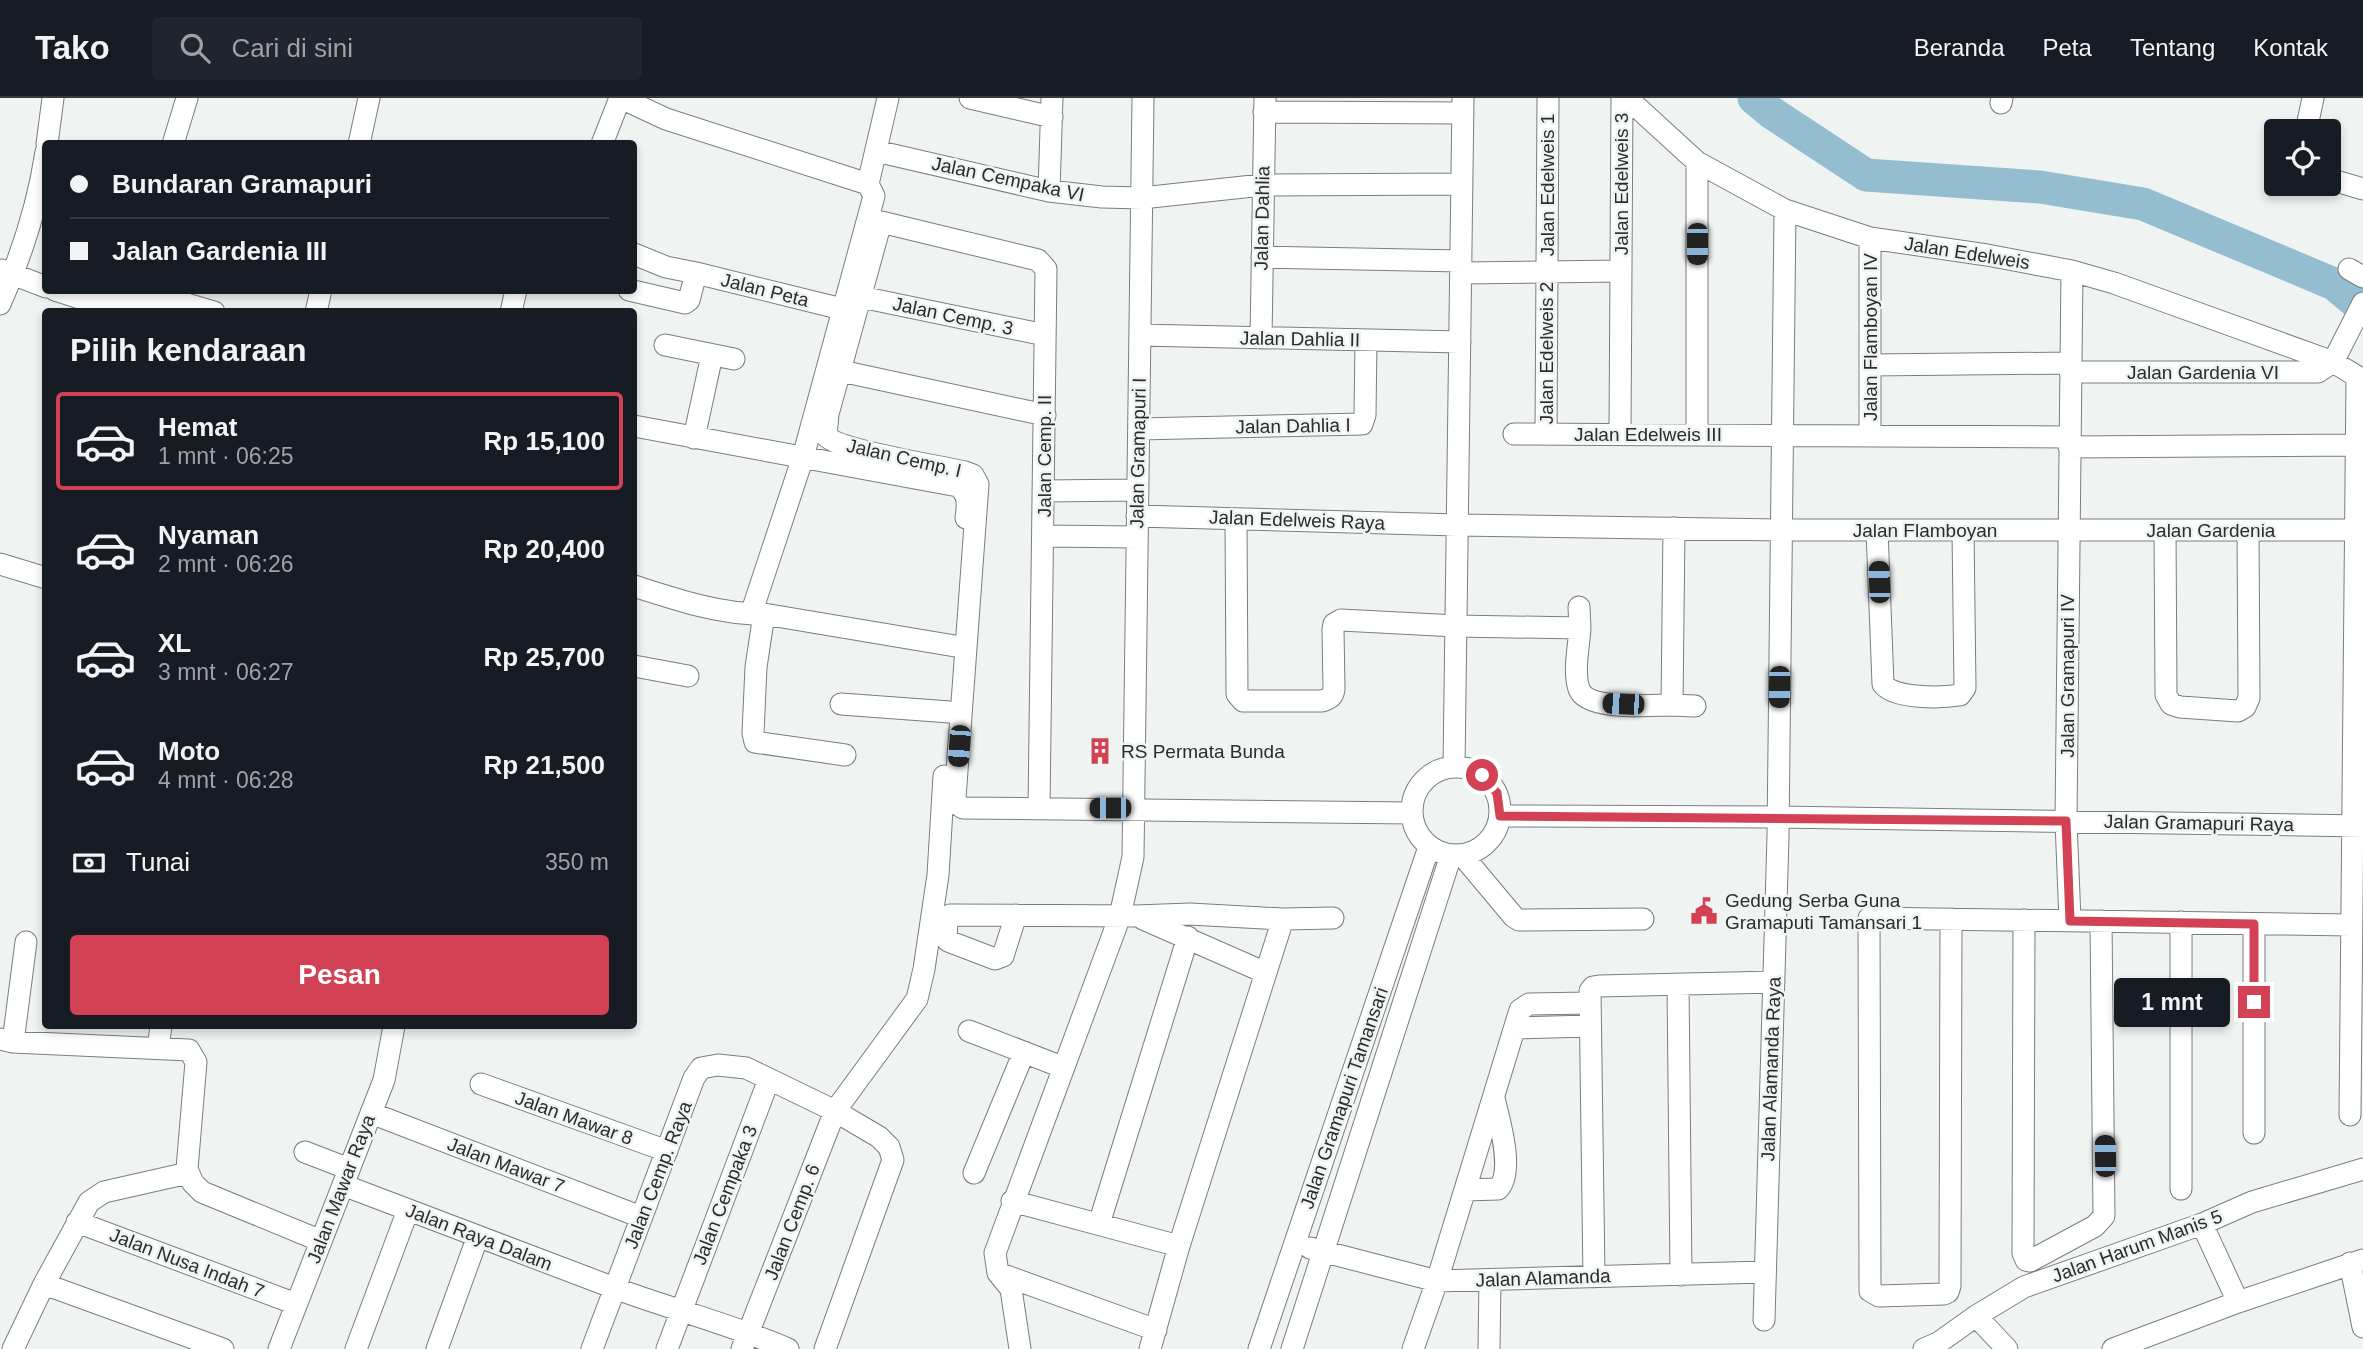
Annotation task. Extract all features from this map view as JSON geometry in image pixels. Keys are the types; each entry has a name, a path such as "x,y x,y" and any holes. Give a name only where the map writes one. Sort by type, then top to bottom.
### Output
{"street":[{"path":"48,140 53,98"},
{"path":"174,140 187,98"},
{"path":"360,140 369,98"},
{"path":"604,140 621,98 666,119 868,184 873,190 874,201 758,614 753,733 755,742 845,755"},
{"path":"882,152 888,98"},
{"path":"868,184 882,152 898,98"},
{"path":"970,98 1052,107 1049,191"},
{"name":"Jalan Gramapuri I","path":"998,1273 995,1253 1012,1201 1062,1067 1128,916 1133,857 1143,98"},
{"name":"Jalan Edelweis 1","path":"1546,272 1548,98"},
{"name":"Jalan Edelweis 3","path":"1619,433 1622,98"},
{"name":"Jalan Edelweis","path":"1627,98 1698,162 1785,209 1870,238 1986,255 2072,271 2114,283 2333,362 2360,379"},
{"path":"2309,119 2313,98"},
{"path":"1264,105 1463,105 1454,767"},
{"name":"Jalan Dahlia","path":"1261,338 1264,105"},
{"name":"Jalan Cempaka VI","path":"882,152 1049,191 1078,195 1142,198 1262,185 1462,184"},
{"path":"1697,435 1698,162"},
{"path":"0,304 7,272 42,174"},
{"path":"2341,182 2363,188"},
{"name":"Jalan Alamanda Raya","path":"1764,1321 1778,817 1785,209"},
{"name":"Jalan Cemp. I","path":"890,223 878,224 828,414 826,432 829,440 853,448 973,475 978,484 955,799 963,808 1039,808"},
{"name":"Jalan Cemp. II","path":"890,223 1042,263 1047,279 1039,808"},
{"name":"Jalan Flamboyan IV","path":"1870,238 1870,436"},
{"path":"637,255 666,267 696,273"},
{"path":"1262,257 1546,272 1620,271"},
{"name":"Jalan Gramapuri IV","path":"2070,921 2066,821 2072,271"},
{"path":"7,272 42,285"},
{"name":"Jalan Edelweis 2","path":"1546,272 1546,434"},
{"name":"Jalan Peta","path":"637,292 685,303 689,300 696,273 842,309"},
{"path":"67,294 86,300 179,307"},
{"name":"Jalan Cemp. 3","path":"861,296 1045,335"},
{"path":"2333,362 2360,310"},
{"name":"Jalan Dahlia II","path":"1140,335 1460,342"},
{"name":"Jalan Dahlia I","path":"1139,429 1362,424 1366,415 1366,340"},
{"path":"665,345 734,359"},
{"path":"694,438 712,355"},
{"name":"Jalan Gardenia VI","path":"1870,365 2309,373 2318,372 2333,362"},
{"path":"841,371 1045,415"},
{"path":"2350,1115 2351,925 2357,825 2354,530 2360,379"},
{"path":"637,427 803,457"},
{"name":"Jalan Edelweis III","path":"1514,434 1782,435"},
{"path":"1782,435 2356,445"},
{"name":"Jalan Cemp. 6","path":"745,1341 835,1111 917,999 938,875 968,506 964,491 958,486 803,457"},
{"path":"1044,491 1138,490"},
{"path":"1236,519 1237,694 1240,699 1329,699 1334,689 1333,630 1337,621 1456,626 1580,618 1578,688 1584,697 1598,703 1695,706"},
{"name":"Jalan Edelweis Raya","path":"1044,536 1236,519 1674,528"},
{"path":"1672,705 1674,528"},
{"name":"Jalan Flamboyan","path":"1674,528 2068,530"},
{"path":"1877,530 1883,684 1887,690 1896,694 1949,697 1960,695 1965,688 1963,530"},
{"name":"Jalan Gardenia","path":"2068,530 2354,530"},
{"path":"2165,530 2166,695 2171,704 2180,707 2238,711 2245,707 2249,698 2248,530"},
{"path":"0,564 42,572"},
{"path":"637,587 690,603 955,646"},
{"path":"637,667 688,676"},
{"path":"841,704 950,712"},
{"path":"1457,855 1483,846 1497,828 1500,805 1491,784 1472,770 1454,767 1438,770 1420,785 1415,794 1412,813 1415,829 1429,847 1457,855 1514,917 1519,920 1643,919"},
{"path":"1039,808 1412,813"},
{"name":"Jalan Gramapuri Raya","path":"1500,816 2357,825"},
{"name":"Jalan Gramapuri Tamansari","path":"1259,1349 1429,847"},
{"name":"Jalan Gramapuri Tamansari","path":"1292,1349 1457,855"},
{"path":"1016,915 1190,914 1283,919 1333,918"},
{"path":"1128,916 1188,937 1266,973"},
{"path":"1951,919 1950,1286 1944,1294 1878,1296 1871,1291 1870,1286 1869,918 1951,919 2025,920 2070,921 2181,922 2351,925"},
{"path":"998,1273 1153,1339 1179,1246 1283,919"},
{"path":"2025,920 2023,1253 2026,1260 2030,1261 2095,1226 2104,1216 2101,921"},
{"path":"2181,922 2181,1189"},
{"path":"2254,924 2254,1133"},
{"path":"1100,1224 1188,937"},
{"path":"26,942 6,1040 67,1035 158,1048 189,1049 196,1062 190,1178 202,1192 321,1241"},
{"path":"1594,1277 1590,990 1593,987 1774,982"},
{"path":"1678,985 1681,1275"},
{"path":"1413,1349 1437,1281 1520,1010 1529,1004 1589,1003"},
{"path":"1515,1028 1590,1026"},
{"path":"158,1048 160,1029"},
{"name":"Jalan Mawar Raya","path":"279,1349 384,1080 393,1029"},
{"path":"969,1031 1062,1067"},
{"path":"974,1173 1024,1052"},
{"name":"Jalan Cemp. Raya","path":"592,1349 694,1079 701,1068 718,1065 746,1068 769,1079"},
{"path":"769,1079 835,1111 879,1138 889,1147 893,1160 825,1349"},
{"name":"Jalan Cempaka 3","path":"667,1349 769,1079"},
{"name":"Jalan Mawar 8","path":"481,1084 667,1151"},
{"path":"1465,1190 1497,1189 1504,1183 1506,1169 1494,1096"},
{"name":"Jalan Mawar 7","path":"371,1113 641,1217"},
{"name":"Jalan Raya Dalam","path":"305,1152 408,1210 680,1312 745,1341 788,1349"},
{"name":"Jalan Harum Manis 5","path":"1924,1349 1938,1343 2024,1287 2202,1224 2252,1202 2363,1169"},
{"path":"16,1348 44,1284 89,1202 104,1192 190,1178"},
{"path":"1012,1201 1179,1246"},
{"path":"356,1349 408,1210"},
{"name":"Jalan Nusa Indah 7","path":"77,1222 296,1304"},
{"path":"2202,1224 2238,1302"},
{"path":"437,1349 478,1236"},
{"name":"Jalan Alamanda","path":"1295,1243 1437,1281 1765,1272"},
{"path":"2113,1349 2357,1261 2363,1327"},
{"path":"998,1273 1011,1289 1020,1349"},
{"path":"1489,1349 1490,1280"},
{"path":"44,1284 223,1349"},
{"path":"1976,1316 2007,1349"}],"waterway":[{"path":"1754,98 1772,113 1866,175 2040,187 2143,204 2334,284 2363,308"}],"place":[{"name":"RS Permata Bunda","path":"1100,751"},
{"name":"Gedung Serba Guna Gramaputi Tamansari 1","path":"1704,911"}],"route":[{"path":"1482,775 1497,793 1500,816 2066,821 2070,921 2254,924 2254,1002"}]}
